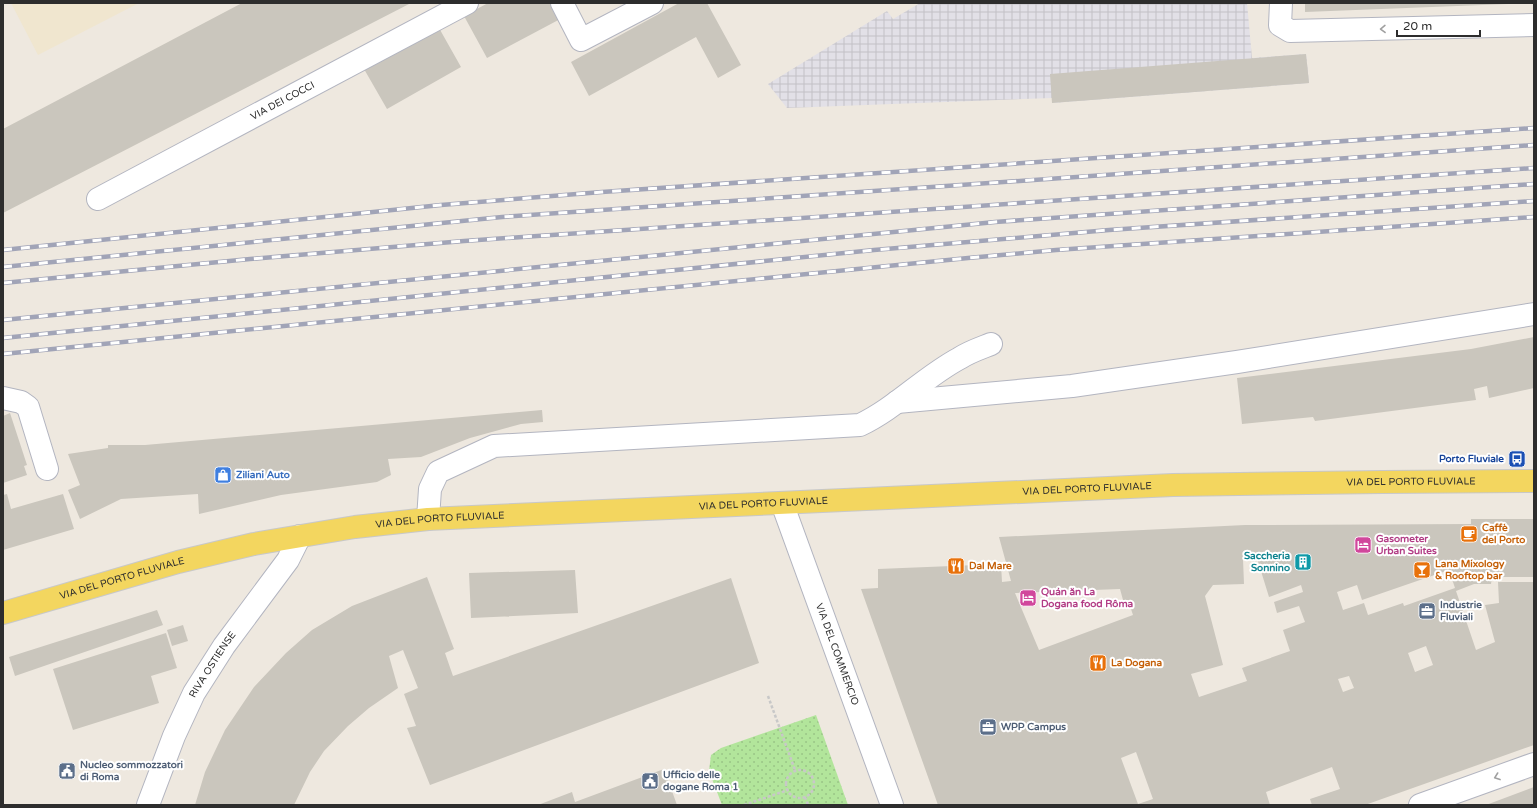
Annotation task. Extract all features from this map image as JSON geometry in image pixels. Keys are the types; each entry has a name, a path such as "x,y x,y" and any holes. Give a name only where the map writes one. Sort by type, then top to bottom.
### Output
{"main road":[{"name":"VIA DEL PORTO FLUVIALE","path":"3,613 206,555 254,544 356,527 428,519 1173,485 1534,481"}],"street":[{"name":"VIA DEI COCCI","path":"98,198 467,3"},
{"path":"562,3 581,40 652,3"},
{"path":"1281,3 1280,25 1290,31 1534,25"},
{"path":"897,402 1072,386 1245,361 1534,314"},
{"path":"428,519 430,489 438,472 494,446 860,425 875,418 960,357 991,344"},
{"path":"3,398 21,402 28,407 47,469"},
{"name":"VIA DEL COMMERCIO","path":"782,503 892,805"},
{"name":"RIVA OSTIENSE","path":"148,805 174,736 194,693 224,646 288,560 300,536"},
{"path":"1420,805 1534,764"}],"path":[{"path":"768,696 795,770"},
{"path":"795,770 804,770 808,772 812,775 815,783 812,792 805,797 796,797 788,790 786,784 788,775 795,770"},
{"path":"744,805 788,790"},
{"path":"805,797 808,805"}],"shaded area":[{"path":"11,3 139,3 38,55"},
{"path":"920,3 1247,3 1252,58 1306,54 1309,83 1052,103 1052,98 787,108 768,84 887,11 893,19"}],"green space":[{"path":"816,715 848,805 722,805 709,771 711,755 721,748"}],"building":[{"path":"242,3 411,3 3,213 3,129"},
{"path":"488,3 556,3 564,17 487,58 464,16"},
{"path":"679,3 707,3 741,65 718,78 696,37 589,96 571,62"},
{"path":"1305,3 1508,3 1508,4 1305,12"},
{"path":"439,28 461,67 387,109 364,69"},
{"path":"1306,54 1309,83 1052,103 1050,74"},
{"path":"1534,337 1534,388 1489,398 1487,386 1474,389 1476,400 1315,421 1313,417 1242,424 1237,378 1471,349"},
{"path":"542,410 543,422 521,424 470,438 421,457 388,459 391,475 377,482 281,495 199,514 198,494 121,499 80,519 68,490 80,485 68,454 108,448 108,445 145,445"},
{"path":"10,413 27,465 24,466 27,475 3,483 3,416"},
{"path":"7,494 11,509 63,494 74,529 3,550 3,495"},
{"path":"1471,519 1534,519 1534,577 1492,577 1491,584 1474,584 1456,591 1476,650 1495,642 1485,605 1499,603 1498,582 1534,582 1534,745 1365,805 1312,805 1310,799 1340,789 1332,767 1266,792 1270,805 938,805 861,589 878,588 878,569 1001,564 1002,582 1011,581 999,537 1245,525 1471,524","holes":["1256,555 1269,597 1301,585 1303,592 1274,602 1277,613 1299,606 1305,622 1283,630 1290,651 1242,668 1247,681 1199,697 1191,674 1223,665 1205,596 1213,585 1244,584 1243,559","1449,570 1455,588 1404,606 1403,603 1368,615 1364,603 1343,610 1337,592 1357,585 1362,600","1120,589 1123,600 1128,600 1133,615 1039,650 1015,593","1426,646 1433,665 1415,672 1408,653","1349,676 1354,688 1343,692 1338,679","1136,752 1153,799 1138,804 1121,758"]},
{"path":"575,570 578,613 471,618 469,573"},
{"path":"427,577 454,649 445,653 453,676 731,578 759,663 430,785 407,728 416,726 404,694 418,688 403,650 389,656 398,688 369,708 348,726 324,751 310,772 294,805 195,805 205,772 225,730 254,687 286,653 312,630 352,606"},
{"path":"157,610 163,625 15,676 9,657"},
{"path":"183,625 188,641 172,646 167,630"},
{"path":"166,633 177,668 151,676 159,703 73,730 53,669"},
{"name":"Ufficio delle dogane Roma 1","path":"664,769 677,805 538,805 572,792 575,802"},
{"path":"1534,787 1534,805 1486,805"}],"railway":[{"path":"3,250 441,205 602,192 1534,128"},
{"path":"3,267 502,217 1534,145"},
{"path":"3,283 250,259 464,241 1534,168"},
{"path":"3,320 995,222 1534,184"},
{"path":"3,338 874,250 1109,230 1534,201"},
{"path":"3,354 1056,250 1534,217"}],"place":[{"name":"Porto Fluviale","path":"1517,459"},
{"name":"Ziliani Auto","path":"223,475"},
{"name":"Caffè del Porto","path":"1469,534"},
{"name":"Gasometer Urban Suites","path":"1363,545"},
{"name":"Saccheria Sonnino","path":"1303,562"},
{"name":"Dal Mare","path":"956,566"},
{"name":"Lana Mixology & Rooftop bar","path":"1422,570"},
{"name":"Quán ăn La Dogana food Rôma","path":"1028,598"},
{"name":"Industrie Fluviali","path":"1427,611"},
{"name":"La Dogana","path":"1098,663"},
{"name":"WPP Campus","path":"988,727"},
{"name":"Nucleo sommozzatori di Roma","path":"67,771"},
{"name":"Ufficio delle dogane Roma 1","path":"650,781"}]}
